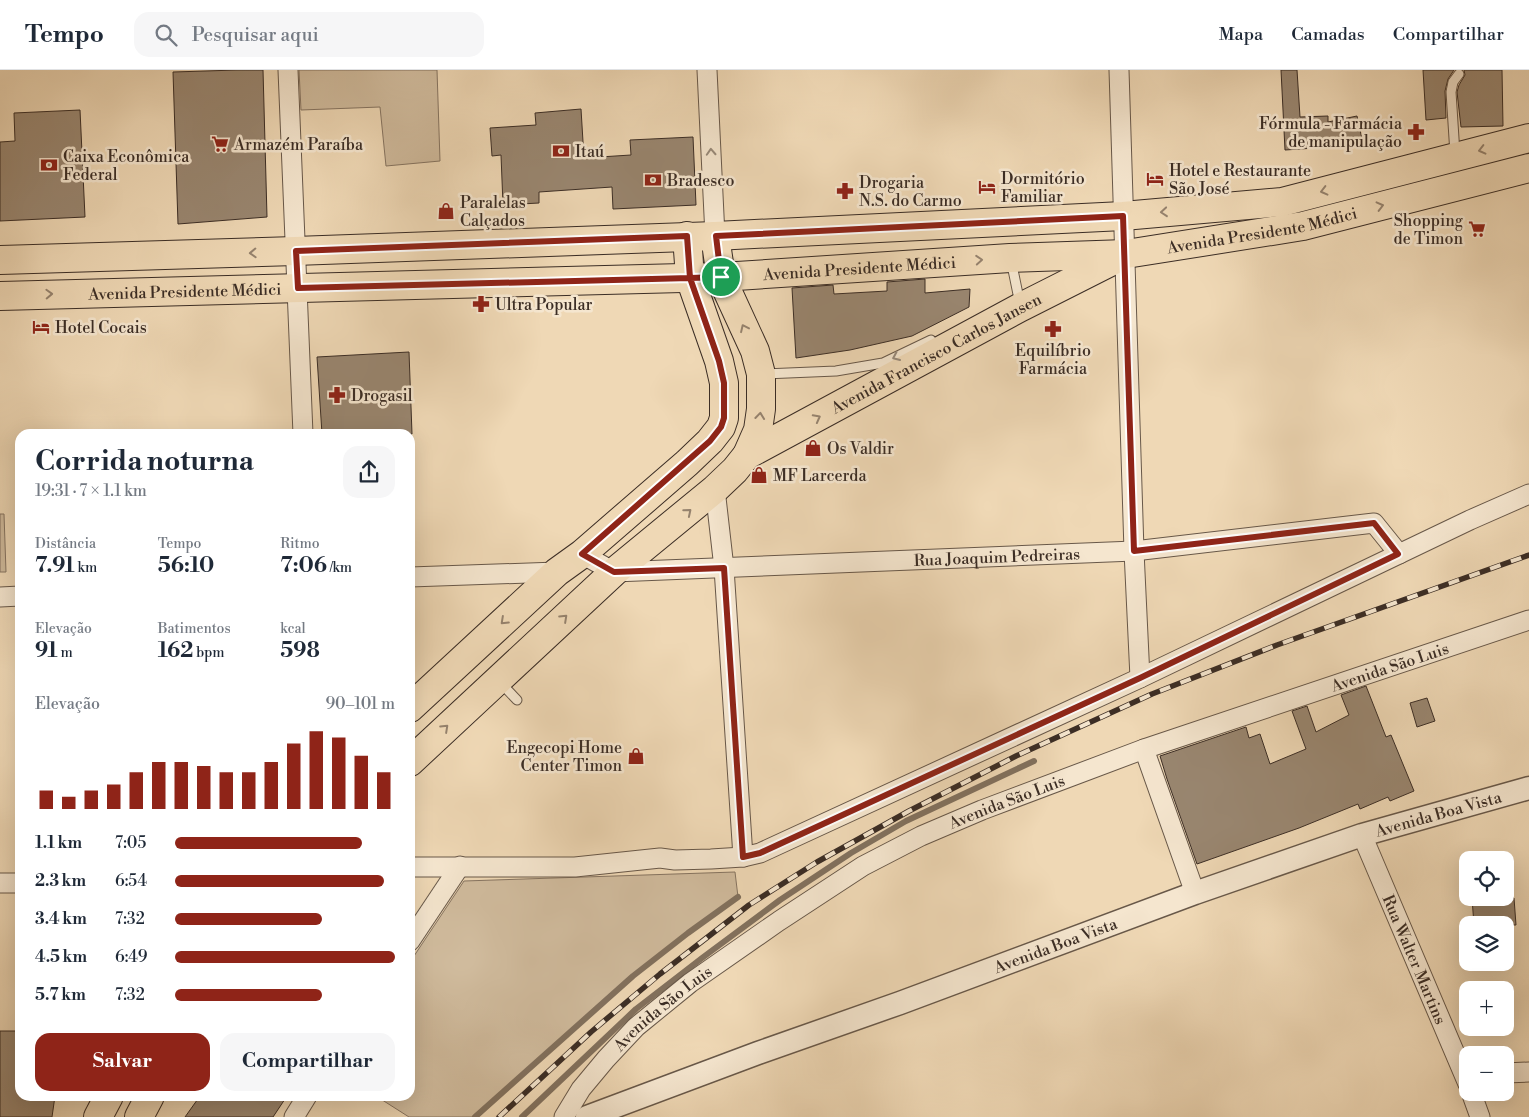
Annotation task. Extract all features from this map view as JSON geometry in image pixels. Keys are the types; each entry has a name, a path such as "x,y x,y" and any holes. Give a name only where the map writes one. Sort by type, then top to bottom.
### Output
{"main road":[{"name":"Avenida Presidente Médici","path":"0,260 716,236 1123,216 1282,202 1529,138"},
{"name":"Avenida Presidente Médici","path":"0,296 721,277 1010,258 1126,254 1303,226 1529,168"},
{"path":"415,703 557,572 582,554 710,441 721,427 724,418 724,383 719,361 690,278 687,236"},
{"name":"Avenida Francisco Carlos Jansen","path":"415,757 614,572 715,489 735,470 747,455 758,430 761,409 761,374 754,350 721,277 716,236"},
{"name":"Avenida Francisco Carlos Jansen","path":"747,455 1017,301 1126,254"},
{"path":"98,1117 106,1101"},
{"path":"139,1117 147,1101"}],"street":[{"path":"288,70 303,429"},
{"path":"707,70 716,236"},
{"path":"1119,70 1134,551 1140,678"},
{"path":"715,489 724,568 743,857"},
{"path":"415,867 574,867 660,858 675,860 743,857 760,853 1140,678 1398,554 1529,494"},
{"name":"Rua Joaquim Pedreiras","path":"614,572 1134,551 1374,523 1398,554"},
{"path":"582,554 614,572"},
{"path":"415,577 557,572"},
{"path":"0,597 15,596"},
{"name":"Avenida São Luis","path":"564,1117 581,1090 606,1059 636,1027 690,983 863,866 921,836 982,810 1144,749 1529,620"},
{"path":"1144,749 1195,893"},
{"name":"Avenida Boa Vista","path":"587,1117 758,1053 910,1000 1195,893 1362,835 1529,788"},
{"name":"Rua Walter Martins","path":"1362,835 1459,1061"},
{"path":"415,934 460,866"},
{"path":"0,883 15,883"},
{"path":"1514,1073 1529,1072"},
{"path":"294,1117 304,1101"},
{"path":"1474,1101 1480,1117"}],"lane":[{"path":"1455,157 1451,92 1453,82 1459,74"},
{"path":"1010,258 1017,301"},
{"path":"761,374 836,371 883,363 941,335"},
{"path":"498,679 517,700"}],"shaded area":[{"path":"299,70 437,70 440,161 386,166 380,107 301,110"},
{"path":"0,514 4,514 6,572 0,572"},
{"path":"735,872 738,897 633,976 475,1117 409,1117 384,1101 415,1101 415,954 464,881"}],"building":[{"name":"Armazém Paraíba","path":"263,70 267,217 178,224 173,72"},
{"path":"1281,70 1297,70 1300,117 1328,116 1328,122 1357,116 1362,139 1330,145 1330,147 1285,150"},
{"path":"1423,70 1454,70 1448,79 1445,91 1446,118 1426,120"},
{"path":"1464,70 1502,70 1503,126 1461,127 1457,92 1465,75"},
{"path":"581,109 584,158 631,155 630,140 693,137 696,205 613,209 612,187 539,192 539,203 503,205 501,155 492,156 490,128 536,125 535,113"},
{"name":"Caixa Econômica Federal","path":"80,110 85,217 0,221 0,142 15,141 14,113"},
{"path":"925,279 925,293 970,289 969,307 912,336 850,350 796,358 792,288 833,285 834,294 887,291 887,282"},
{"path":"409,352 412,429 322,429 317,357"},
{"path":"1366,686 1386,737 1391,735 1414,791 1390,801 1388,797 1360,809 1358,804 1299,828 1197,864 1160,756 1246,727 1249,738 1260,734 1270,764 1306,749 1292,711 1307,706 1316,732 1349,715 1341,695"},
{"path":"1427,698 1435,721 1417,727 1410,703"},
{"path":"1514,898 1516,925 1514,925 1514,916 1473,916 1473,906 1514,906"},
{"path":"0,1031 15,1031 15,1101 54,1101 52,1117 0,1117"},
{"path":"196,1101 284,1101 273,1117 185,1117"}],"waterway":[{"path":"522,1117 636,1009 780,900 851,853 906,821 1034,761"},
{"path":"475,1117 633,976 738,897"}],"railway":[{"path":"499,1117 591,1032 660,974 749,905 817,862 909,811 1016,756 1152,694 1277,645 1529,555"}],"place":[{"name":"Fórmula - Farmácia de manipulação","path":"1416,132"},
{"name":"Armazém Paraíba","path":"220,144"},
{"name":"Itaú","path":"561,151"},
{"name":"Caixa Econômica Federal","path":"49,165"},
{"name":"Hotel e Restaurante São José","path":"1155,179"},
{"name":"Bradesco","path":"653,180"},
{"name":"Dormitório Familiar","path":"987,187"},
{"name":"Drogaria N.S. do Carmo","path":"845,191"},
{"name":"Paralelas Calçados","path":"446,211"},
{"name":"Shopping de Timon","path":"1477,229"},
{"name":"Ultra Popular","path":"481,304"},
{"name":"Hotel Cocais","path":"41,327"},
{"name":"Equilíbrio Farmácia","path":"1053,329"},
{"name":"Drogasil","path":"337,395"},
{"name":"Os Valdir","path":"813,448"},
{"name":"MF Larcerda","path":"759,475"},
{"name":"Engecopi Home Center Timon","path":"636,756"}],"route":[{"path":"721,277 690,278 298,288 296,251 687,236 690,278 704,314 724,383 724,418 721,427 710,441 582,554 614,572 724,568 743,857 760,853 1140,678 1398,554 1374,523 1134,551 1126,254 1123,216 716,236 721,277"}]}
